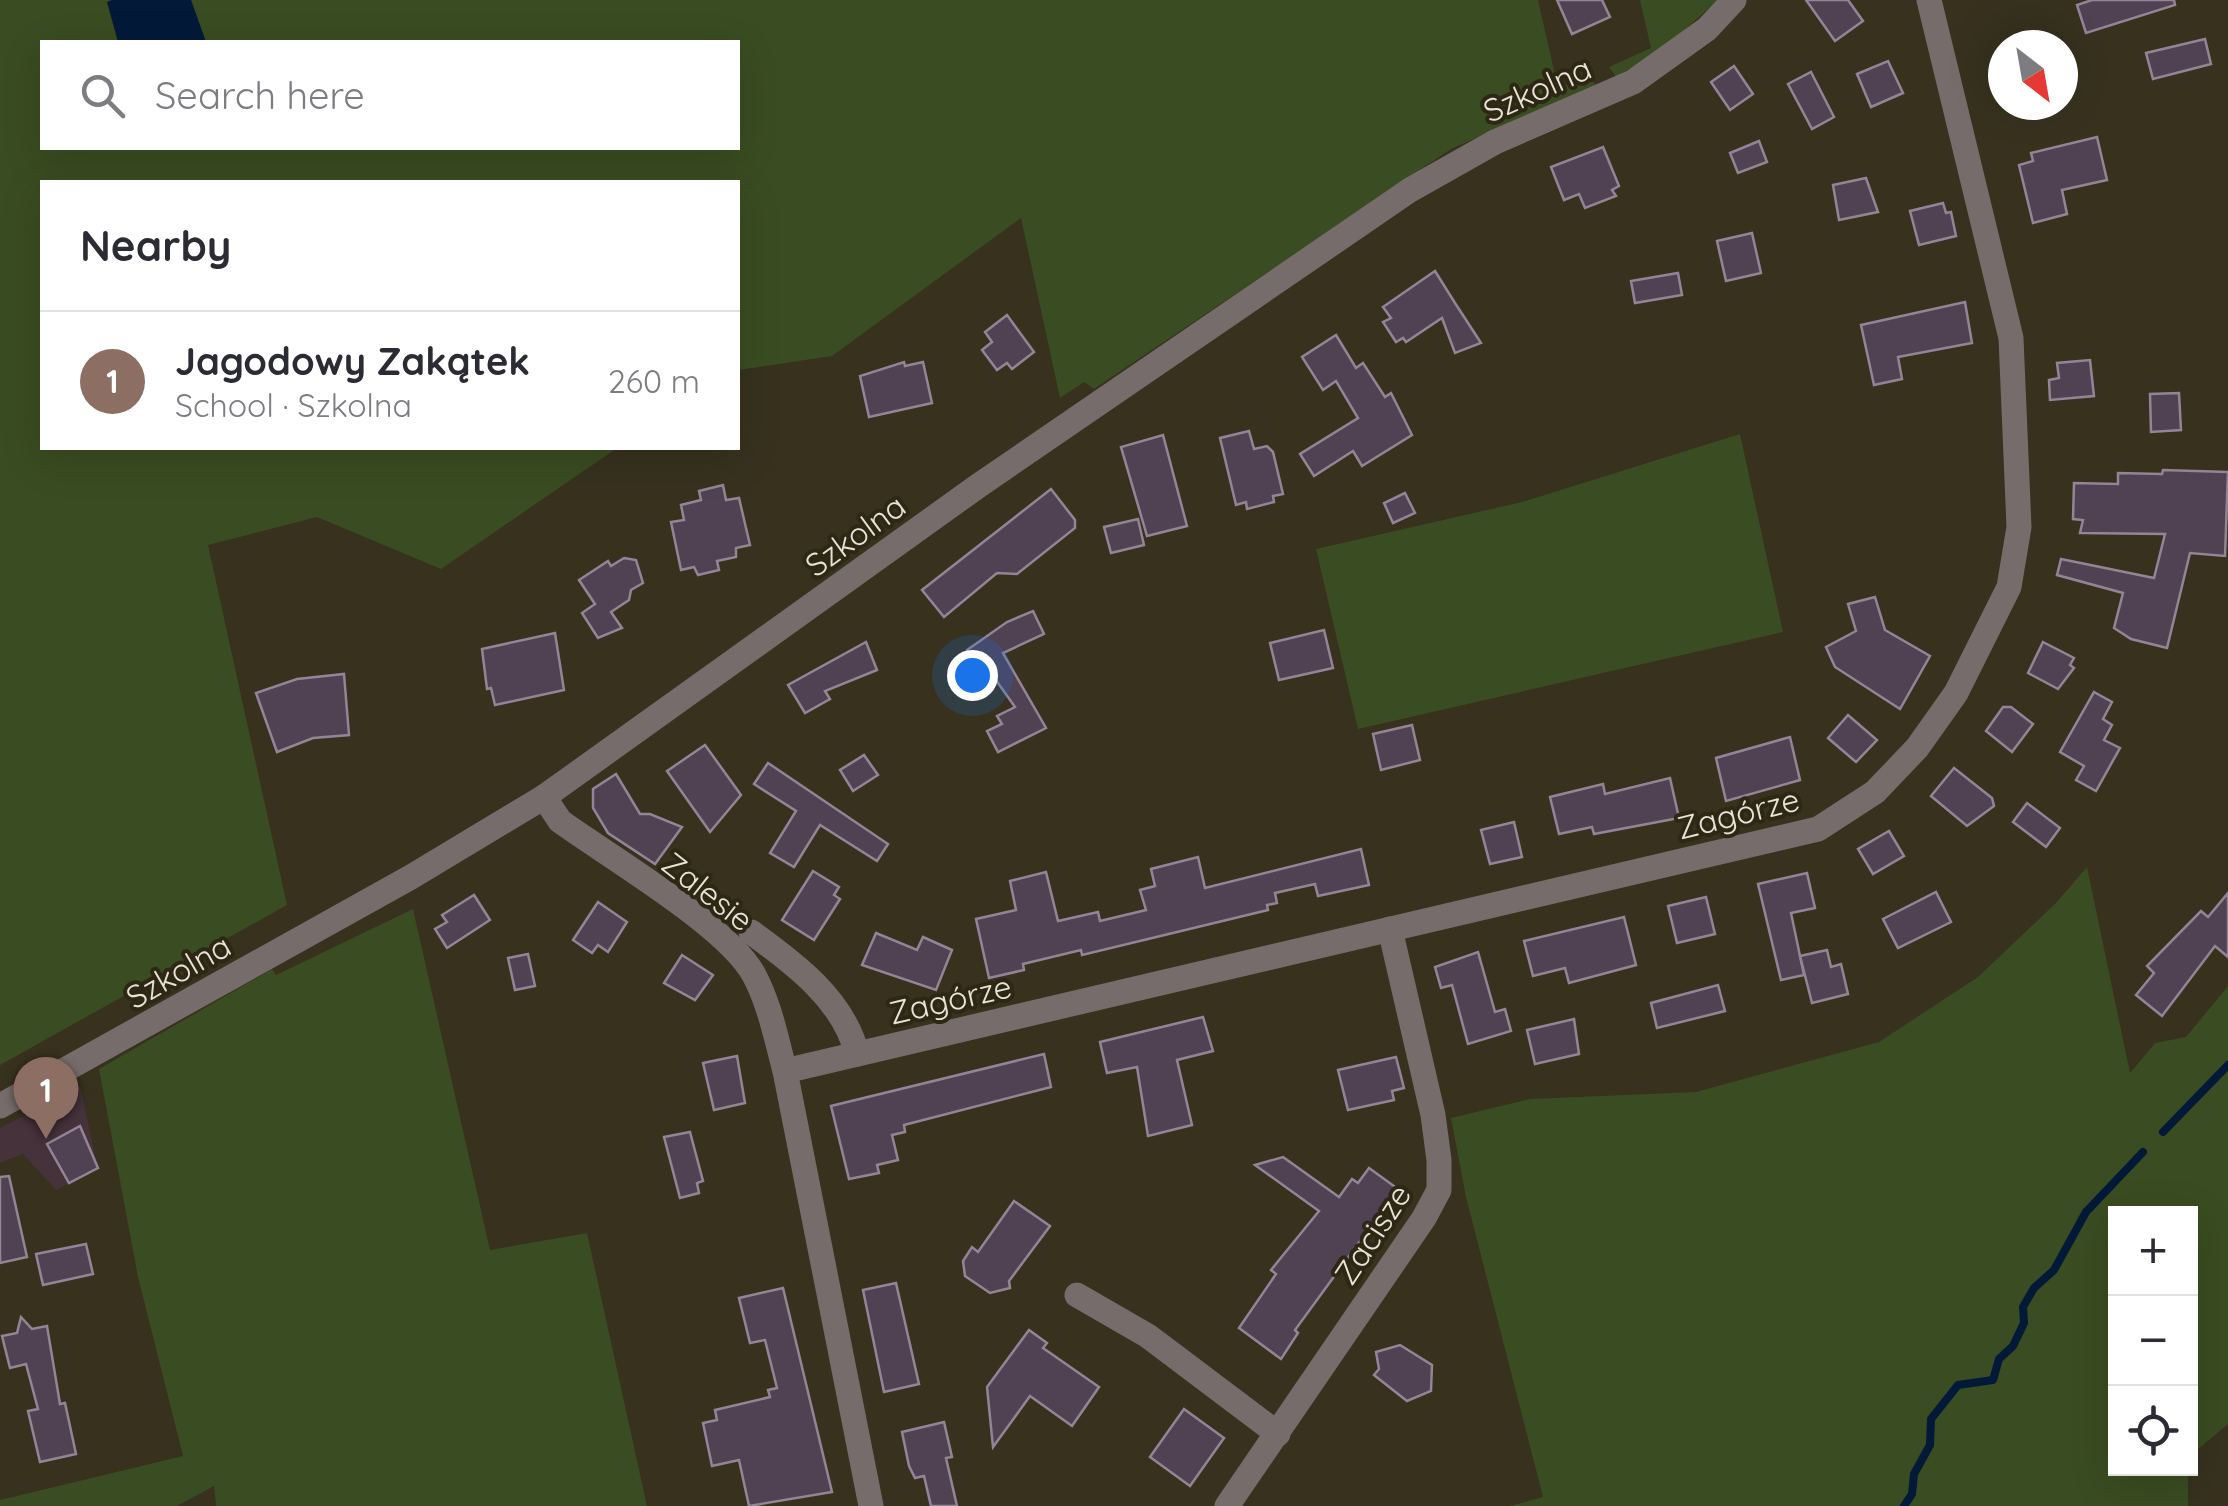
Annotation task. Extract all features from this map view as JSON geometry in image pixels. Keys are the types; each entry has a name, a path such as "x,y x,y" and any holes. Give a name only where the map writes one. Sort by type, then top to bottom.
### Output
{"street":[{"name":"Szkolna","path":"0,1106 411,877 544,797 978,486 1410,190 1496,142 1632,82 1707,30 1734,0"},
{"name":"Zagórze","path":"784,1071 1818,829 1875,792 1917,748 1956,693 2009,587 2019,526 2016,403 2004,306 1929,0"},
{"name":"Zalesie","path":"544,797 560,821 722,937 752,971 769,1010 784,1071"},
{"name":"Zacisze","path":"1227,1506 1424,1218 1438,1190 1433,1115 1390,929"},
{"path":"751,932 832,1000 844,1016 857,1054"},
{"path":"784,1071 871,1506"},
{"path":"1077,1295 1148,1336 1278,1434"}],"shaded area":[{"path":"80,1086 98,1168 56,1190 23,1154 0,1163 0,1128"}],"green space":[{"path":"0,0 112,0 108,3 117,40 40,40 40,150 740,150 740,40 205,40 191,0 1538,0 1558,88 1590,75 1595,85 1451,149 1094,389 1084,382 1060,398 1021,218 832,356 740,370 740,180 40,180 40,450 614,450 441,569 317,517 208,545 287,905 0,1065"},
{"path":"1640,0 1718,0 1663,49 1616,77 1609,67 1651,48"},
{"path":"1740,434 1783,632 1358,729 1316,549 1522,502"},
{"path":"2087,867 2130,1073 2155,1043 2186,1037 2228,986 2228,1424 2198,1449 2198,1206 2108,1206 2108,1476 2188,1476 2188,1506 1510,1506 1543,1497 1466,1197 1451,1118 1530,1099 1696,1092 1879,1042 1978,977 2056,903"},
{"path":"413,909 490,1250 587,1233 647,1506 216,1506 214,1486 177,1506 0,1506 0,1500 183,1456 138,1277 99,1069 272,969 276,975"}],"water":[{"path":"191,0 205,40 117,40 107,2"}],"building":[{"path":"1557,0 1602,0 1610,17 1572,34"},
{"path":"1806,0 1848,0 1863,21 1835,41"},
{"path":"2092,0 2174,0 2175,5 2086,33 2077,5"},
{"path":"2205,39 2211,64 2153,79 2146,53"},
{"path":"1888,61 1903,93 1871,107 1857,74"},
{"path":"1734,66 1753,94 1730,110 1711,82"},
{"path":"1811,72 1834,117 1812,129 1788,84"},
{"path":"2097,137 2107,180 2062,190 2067,214 2033,223 2019,165 2033,161 2031,153"},
{"path":"1759,141 1767,162 1738,173 1730,153"},
{"path":"1603,147 1619,186 1612,190 1616,196 1585,208 1579,194 1564,200 1551,167"},
{"path":"1866,178 1878,212 1839,220 1833,185"},
{"path":"1943,203 1946,213 1951,212 1956,236 1919,245 1910,211"},
{"path":"1752,233 1761,273 1726,281 1717,241"},
{"path":"1435,271 1481,343 1455,353 1442,318 1406,342 1403,338 1396,342 1383,322 1391,318 1383,307"},
{"path":"1678,273 1682,295 1635,303 1631,281"},
{"path":"1965,302 1972,343 1898,357 1902,379 1874,385 1861,325"},
{"path":"1007,315 1034,352 1012,369 1007,363 997,370 982,350 992,342 985,332"},
{"path":"1336,335 1356,368 1363,363 1385,397 1391,393 1412,435 1362,466 1353,451 1314,476 1300,454 1358,418 1336,381 1323,390 1302,357"},
{"path":"2090,360 2094,396 2050,400 2049,380 2059,378 2057,363"},
{"path":"904,362 905,366 923,362 932,403 869,417 860,376"},
{"path":"2179,393 2181,430 2151,432 2150,394"},
{"path":"1249,431 1254,449 1267,446 1273,452 1283,494 1273,496 1274,502 1247,509 1246,502 1236,505 1220,438"},
{"path":"1163,435 1187,526 1147,536 1121,447"},
{"path":"2163,470 2228,472 2225,556 2190,553 2167,648 2131,639 2114,628 2123,593 2057,575 2061,559 2154,578 2165,534 2080,533 2083,520 2073,519 2074,483 2118,484 2118,473 2162,474"},
{"path":"723,485 726,500 739,498 750,545 736,548 736,557 717,561 719,570 698,575 694,567 681,570 671,522 684,520 681,505 701,500 699,491"},
{"path":"1051,489 1075,520 1075,528 1017,574 997,573 944,617 922,590"},
{"path":"1405,493 1415,513 1393,523 1384,503"},
{"path":"1138,519 1144,545 1111,553 1104,527"},
{"path":"624,558 636,560 643,583 631,590 629,600 611,612 622,628 598,638 582,613 595,604 579,580 608,561 611,566"},
{"path":"1875,597 1885,630 1930,656 1900,709 1835,667 1826,647 1856,631 1848,604"},
{"path":"1033,611 1044,634 1003,653 1046,728 998,752 987,731 1002,724 997,716 1015,707 986,666 980,670 967,650 1007,622"},
{"path":"1324,630 1333,668 1279,680 1270,643"},
{"path":"555,633 564,690 495,705 491,688 487,689 482,649"},
{"path":"866,642 877,670 825,691 830,699 805,713 788,685"},
{"path":"2043,642 2074,658 2070,665 2074,668 2058,689 2028,673"},
{"path":"344,674 349,735 313,738 277,752 256,693 297,679"},
{"path":"2094,692 2112,702 2103,719 2112,725 2104,740 2120,748 2096,791 2076,780 2084,766 2060,752"},
{"path":"2003,707 2011,707 2033,724 2012,752 1986,731"},
{"path":"1848,715 1877,740 1856,762 1828,738"},
{"path":"1412,725 1420,760 1381,770 1373,734"},
{"path":"1790,737 1800,780 1726,801 1716,758"},
{"path":"705,745 741,795 710,832 667,771"},
{"path":"864,755 878,775 853,791 840,770"},
{"path":"768,763 888,844 877,861 820,825 794,867 770,853 796,811 754,784"},
{"path":"1954,768 1992,798 1994,806 1967,826 1931,796"},
{"path":"616,774 640,814 682,827 655,864 608,833 593,808 593,789"},
{"path":"1670,778 1679,818 1594,834 1592,827 1559,834 1550,797 1603,784 1605,794"},
{"path":"2027,803 2060,828 2046,847 2013,822"},
{"path":"1514,822 1522,857 1490,864 1481,830"},
{"path":"1889,831 1904,856 1873,874 1858,849"},
{"path":"1361,849 1369,885 1318,896 1315,884 1275,893 1277,903 1267,905 1268,910 1082,955 1081,950 1023,964 1024,970 989,978 976,919 1016,910 1010,881 1046,872 1058,921 1098,912 1100,921 1146,910 1140,890 1155,886 1151,869 1198,857 1205,888"},
{"path":"813,871 839,887 834,895 840,899 814,940 782,920"},
{"path":"1807,873 1815,908 1791,913 1804,975 1781,980 1758,884"},
{"path":"1936,892 1951,922 1898,948 1883,919"},
{"path":"2228,893 2228,957 2215,946 2162,1016 2136,995 2154,973 2147,966 2201,911 2208,917"},
{"path":"474,895 490,920 447,948 435,929 447,922 442,915"},
{"path":"1706,897 1715,934 1677,943 1668,906"},
{"path":"598,902 627,922 608,952 598,945 592,953 573,940"},
{"path":"1624,917 1636,965 1569,983 1565,968 1533,976 1524,941"},
{"path":"876,933 917,950 923,937 952,950 936,990 862,965"},
{"path":"1827,950 1831,967 1841,964 1848,994 1812,1003 1800,956"},
{"path":"1478,952 1495,1012 1505,1009 1511,1031 1468,1044 1452,985 1441,988 1435,967"},
{"path":"528,954 535,986 515,990 508,958"},
{"path":"682,955 713,975 695,1000 664,983"},
{"path":"1718,985 1725,1011 1657,1028 1651,1003"},
{"path":"1203,1017 1213,1051 1177,1060 1192,1125 1148,1136 1137,1067 1107,1073 1100,1042"},
{"path":"1574,1019 1579,1054 1535,1064 1527,1030"},
{"path":"1044,1054 1051,1087 904,1125 905,1132 892,1135 898,1160 877,1165 879,1173 849,1179 831,1106"},
{"path":"737,1056 745,1103 714,1110 703,1063"},
{"path":"1396,1057 1404,1088 1392,1091 1394,1100 1348,1110 1338,1070"},
{"path":"80,1126 98,1168 69,1183 47,1144"},
{"path":"690,1132 703,1181 697,1183 699,1193 680,1198 664,1137"},
{"path":"1283,1157 1339,1197 1352,1179 1358,1183 1369,1168 1398,1189 1295,1330 1298,1333 1281,1359 1239,1328 1276,1274 1271,1270 1319,1211 1255,1165"},
{"path":"9,1176 27,1257 0,1263 0,1177"},
{"path":"1014,1201 1050,1226 1009,1281 1010,1288 990,1293 965,1276 963,1261 972,1247 978,1252"},
{"path":"86,1244 93,1274 43,1285 36,1254"},
{"path":"896,1283 919,1384 884,1392 863,1290"},
{"path":"783,1288 832,1492 749,1506 739,1460 712,1466 703,1423 717,1420 715,1410 770,1397 768,1390 777,1388 765,1340 750,1343 739,1298"},
{"path":"21,1317 32,1329 47,1326 60,1404 65,1403 76,1454 40,1462 28,1411 38,1409 26,1364 10,1368 2,1336 17,1333"},
{"path":"1029,1330 1047,1343 1043,1348 1099,1387 1072,1426 1030,1396 993,1447 987,1387"},
{"path":"1400,1345 1432,1365 1431,1391 1407,1401 1374,1375 1379,1369 1376,1352"},
{"path":"1184,1409 1224,1438 1190,1486 1150,1457"},
{"path":"944,1422 952,1457 946,1458 957,1506 931,1506 924,1476 915,1478 909,1466 902,1432"}],"waterway":[{"path":"2163,1132 2228,1065"},
{"path":"1904,1506 1912,1494 1914,1474 1930,1445 1931,1419 1958,1385 1993,1380 1999,1359 2013,1346 2024,1323 2023,1307 2034,1288 2054,1270 2086,1212 2143,1152"}],"place":[{"name":"Jagodowy Zakątek","path":"46,1139"}]}
